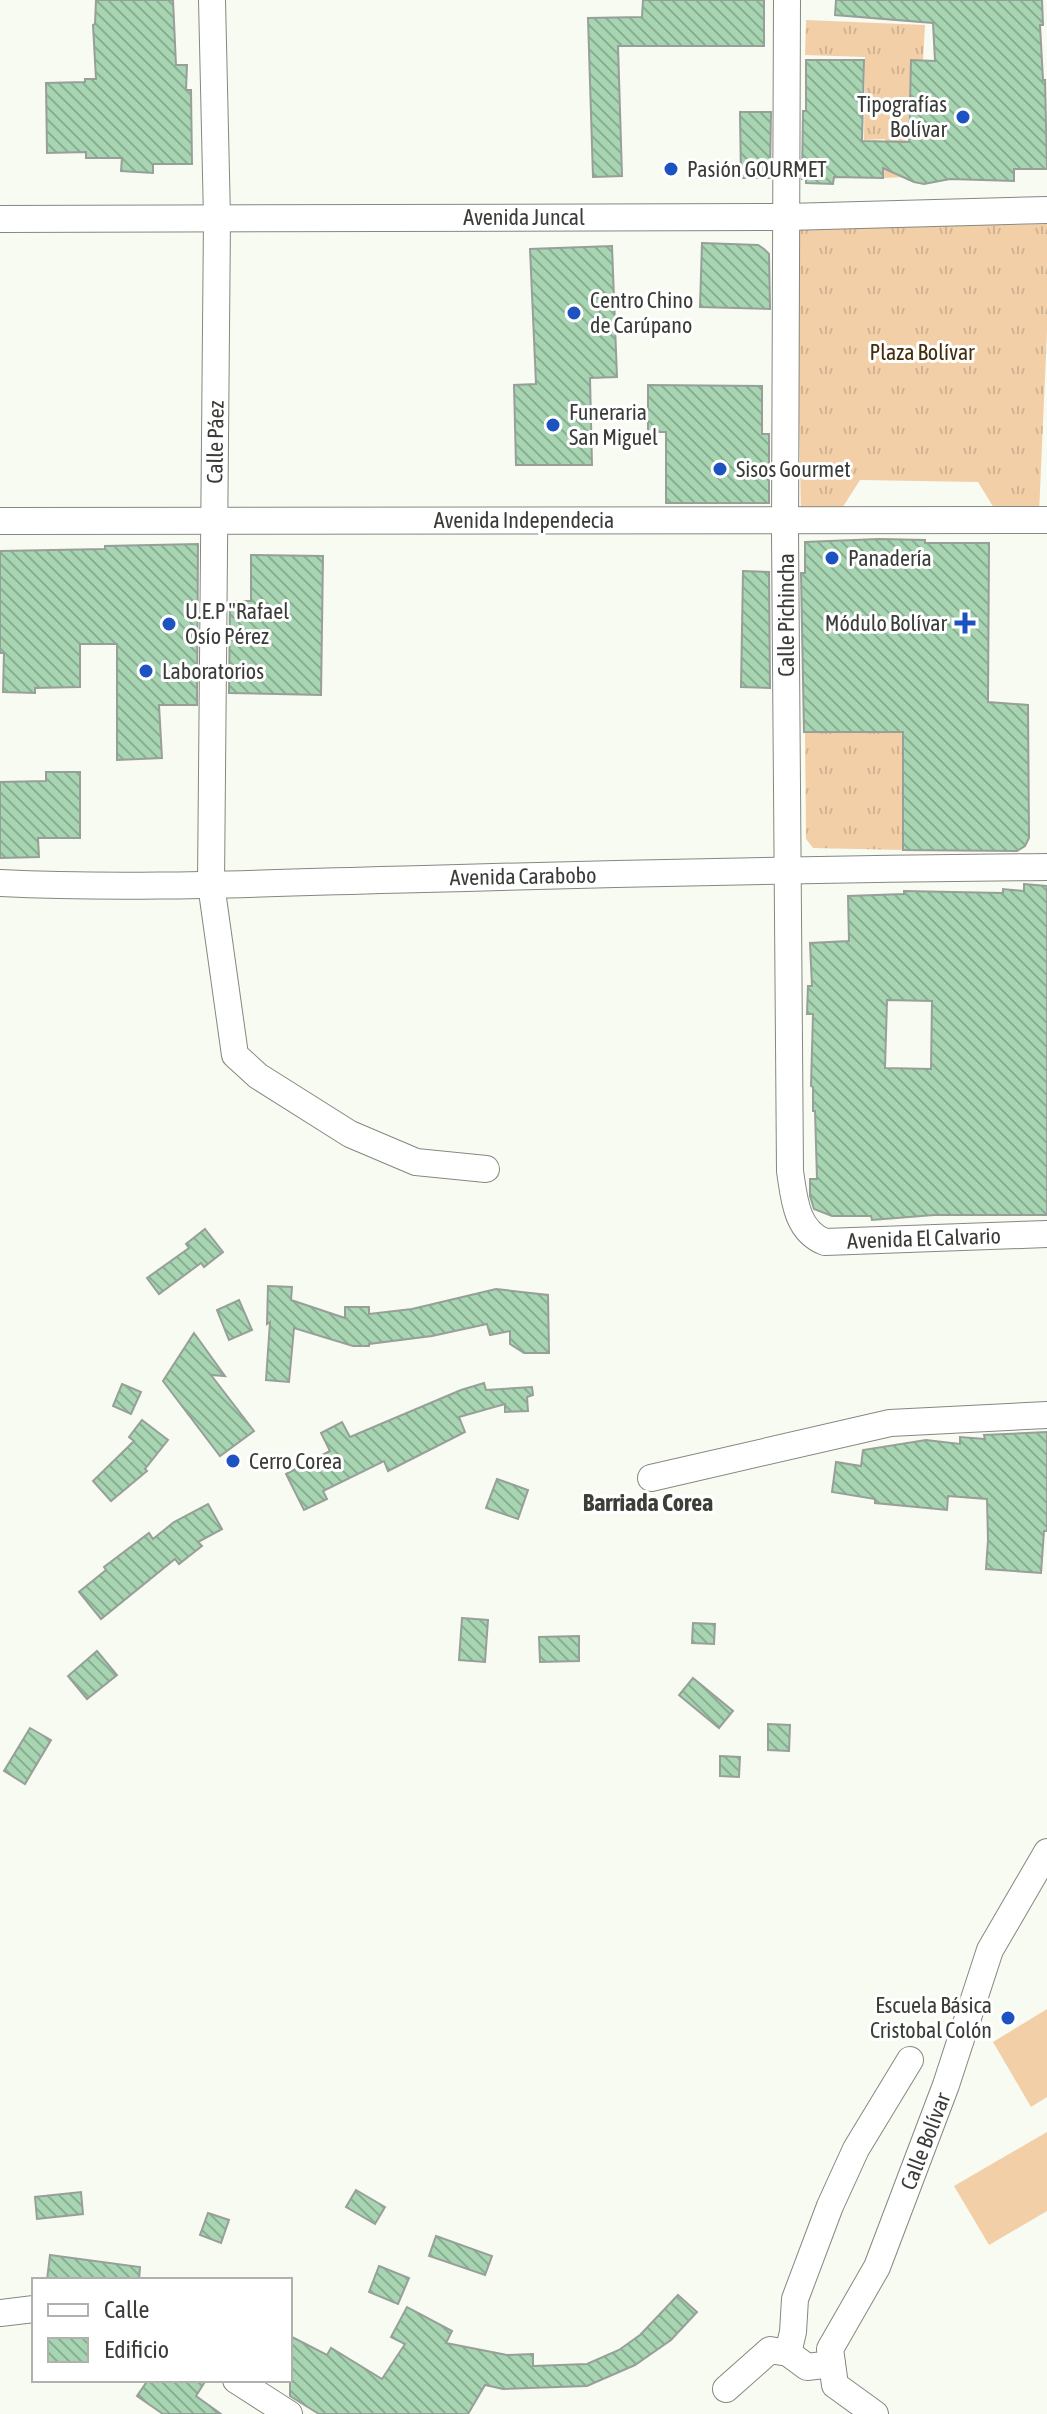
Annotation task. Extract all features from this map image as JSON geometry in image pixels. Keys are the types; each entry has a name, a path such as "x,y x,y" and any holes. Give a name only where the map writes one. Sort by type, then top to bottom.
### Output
{"street":[{"name":"Calle Páez","path":"212,0 217,218 211,884 235,1055 258,1076 350,1134 416,1162 486,1169"},
{"name":"Calle Pichincha","path":"787,0 785,519 790,1171 797,1208 805,1229"},
{"name":"Avenida Juncal","path":"0,219 787,217 1047,210"},
{"name":"Avenida Independecia","path":"0,521 1047,520"},
{"name":"Avenida Carabobo","path":"0,883 211,884 788,869 1047,867"},
{"name":"Avenida El Calvario","path":"805,1229 814,1238 825,1242 1047,1234"},
{"path":"651,1478 890,1423 1047,1415"},
{"name":"Calle Bolívar","path":"832,2364 830,2349 877,2267 946,2085 990,1950 1047,1852"},
{"path":"788,2353 795,2299 830,2206 856,2149 910,2060"},
{"path":"0,2313 32,2309"},
{"path":"726,2389 770,2350 788,2353 807,2367 832,2364 835,2385 875,2414"},
{"path":"239,2382 289,2414"}],"green space":[{"path":"806,20 925,25 923,61 911,61 905,177 884,178 885,139 864,140 865,57 805,55"},
{"name":"Plaza Bolívar","path":"1047,224 1047,332 1039,514 997,513 978,482 860,480 839,513 801,513 795,228"},
{"path":"805,732 903,732 903,850 813,848 806,839"},
{"path":"1047,2009 1047,2097 1031,2107 993,2042"},
{"path":"1047,2132 1047,2211 989,2245 954,2186"}],"building":[{"path":"96,0 173,0 176,65 187,65 186,90 191,90 192,164 153,164 153,173 121,171 122,158 86,158 86,152 47,153 46,83 96,79 93,25"},
{"path":"643,0 764,0 764,46 618,46 622,176 593,177 588,18 642,17"},
{"path":"836,0 1042,0 1043,25 1040,25 1047,169 1014,169 1014,181 950,179 924,184 883,168 883,178 834,177 833,184 806,183 806,179 802,179 806,60 864,60 862,141 909,142 911,60 935,61 933,23 835,15"},
{"path":"740,112 771,112 770,178 741,178"},
{"path":"702,243 758,245 764,249 769,254 770,309 700,307"},
{"name":"Centro Chino de Carúpano","path":"612,246 617,377 590,378 592,465 516,465 514,385 536,384 530,249"},
{"path":"648,385 762,386 762,434 769,434 769,503 666,503 666,432 648,432"},
{"path":"879,539 989,543 988,702 1028,705 1029,838 1025,846 1017,851 903,850 903,732 804,732 801,573 805,573 805,542"},
{"path":"198,544 197,705 159,705 162,758 117,760 117,644 80,644 80,687 35,688 35,693 3,692 0,551"},
{"path":"251,555 323,556 321,695 229,693 230,601 251,601"},
{"path":"743,571 769,572 770,688 741,687"},
{"path":"46,772 80,772 80,838 38,838 39,857 0,858 0,782 46,781"},
{"path":"1024,884 1047,886 1047,1215 934,1215 872,1220 871,1216 832,1216 814,1209 810,1196 810,1179 817,1179 811,1086 813,1014 807,1014 808,986 812,986 810,943 849,941 848,896 904,894 904,891 1024,891","holes":["887,1000 932,1001 931,1069 885,1068"]},
{"path":"205,1229 223,1252 204,1267 201,1263 159,1294 147,1278 189,1248 186,1244"},
{"path":"268,1286 292,1287 291,1300 345,1318 345,1307 369,1307 369,1314 412,1309 496,1289 548,1295 549,1353 524,1353 510,1344 510,1331 490,1335 487,1324 369,1346 353,1346 294,1328 289,1382 266,1380 270,1322 267,1324"},
{"path":"239,1300 252,1330 229,1340 217,1310"},
{"path":"194,1333 225,1376 211,1375 254,1431 220,1456 163,1381"},
{"path":"484,1383 486,1390 532,1387 533,1395 527,1397 528,1411 505,1412 505,1404 459,1417 465,1432 388,1471 384,1461 323,1491 327,1499 304,1510 286,1474 330,1451 321,1433 342,1422 350,1437"},
{"path":"122,1384 141,1392 131,1414 113,1406"},
{"path":"142,1420 168,1440 145,1469 147,1471 111,1501 93,1481 134,1441 129,1437"},
{"path":"1047,1432 1047,1531 1044,1531 1041,1573 986,1569 987,1499 948,1496 947,1510 875,1503 875,1499 832,1492 836,1462 861,1466 863,1450 926,1440 960,1444 960,1437 985,1439 984,1435"},
{"path":"497,1479 528,1490 518,1519 486,1508"},
{"path":"208,1504 222,1529 198,1542 202,1546 179,1564 175,1559 101,1619 79,1592 106,1570 104,1567 149,1533 153,1539 174,1522"},
{"path":"462,1618 488,1620 485,1662 459,1660"},
{"path":"693,1623 715,1624 714,1644 692,1643"},
{"path":"579,1636 579,1661 540,1662 539,1637"},
{"path":"97,1651 117,1675 87,1699 68,1676"},
{"path":"693,1678 733,1711 719,1728 679,1695"},
{"path":"768,1724 790,1725 789,1751 768,1750"},
{"path":"30,1728 51,1740 25,1784 4,1771"},
{"path":"720,1756 740,1757 739,1777 720,1776"},
{"path":"356,2190 385,2207 375,2224 346,2207"},
{"path":"81,2192 83,2214 37,2219 35,2197"},
{"path":"208,2213 229,2220 221,2243 200,2235"},
{"path":"436,2236 492,2256 485,2275 429,2256"},
{"path":"50,2255 140,2267 139,2278 47,2278"},
{"path":"379,2266 409,2278 398,2304 369,2292"},
{"path":"678,2295 697,2312 671,2340 635,2365 587,2386 503,2389 485,2385 468,2414 319,2414 290,2396 292,2337 327,2355 331,2348 382,2379 405,2344 391,2337 407,2307 452,2331 446,2343 507,2355 533,2354 533,2366 587,2364 619,2350 640,2335"},
{"path":"147,2382 205,2382 196,2396 221,2414 163,2414 137,2396"}],"place":[{"name":"Tipografías Bolívar","path":"963,117"},
{"name":"Pasión GOURMET","path":"671,169"},
{"name":"Centro Chino de Carúpano","path":"574,313"},
{"name":"Funeraria San Miguel","path":"553,425"},
{"name":"Sisos Gourmet","path":"720,469"},
{"name":"Panadería","path":"832,558"},
{"name":"Módulo Bolívar","path":"965,623"},
{"name":"U.E.P \"Rafael Osío Pérez","path":"169,624"},
{"name":"Laboratorios","path":"146,671"},
{"name":"Cerro Corea","path":"233,1461"},
{"name":"Escuela Básica Cristobal Colón","path":"1008,2018"}],"district":[{"name":"Barriada Corea","path":"648,1503"}]}
